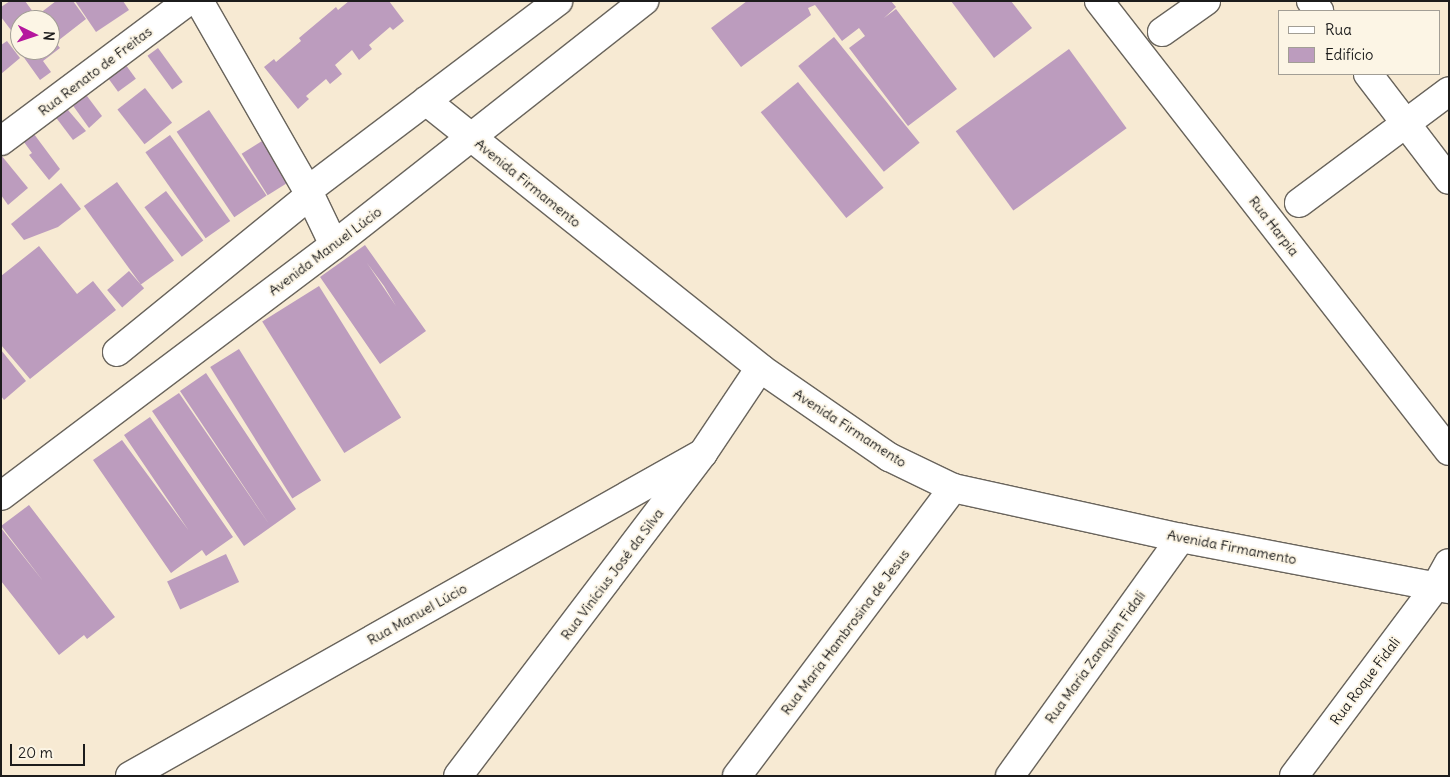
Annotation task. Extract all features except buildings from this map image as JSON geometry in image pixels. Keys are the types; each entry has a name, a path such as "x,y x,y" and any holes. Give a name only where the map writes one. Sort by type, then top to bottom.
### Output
{"street":[{"name":"Rua Renato de Freitas","path":"1,141 188,1"},
{"path":"199,1 309,193 334,245"},
{"path":"117,352 309,193 558,1"},
{"name":"Avenida Manuel Lúcio","path":"1,496 472,139 516,101 644,1"},
{"name":"Rua Harpia","path":"1099,1 1449,451"},
{"path":"1162,32 1206,1"},
{"path":"1369,75 1449,180"},
{"path":"1299,203 1449,92"},
{"name":"Avenida Firmamento","path":"426,101 760,368 889,456 953,488 1181,538 1445,579"},
{"name":"Rua Vinícius José da Silva","path":"458,776 703,453 760,368"},
{"name":"Rua Manuel Lúcio","path":"130,776 703,453"},
{"name":"Rua Maria Hambrosina de Jesus","path":"737,776 953,488"},
{"name":"Rua Maria Zanquim Fidali","path":"1010,776 1181,538"},
{"name":"Rua Roque Fidali","path":"1294,776 1445,579"}]}
